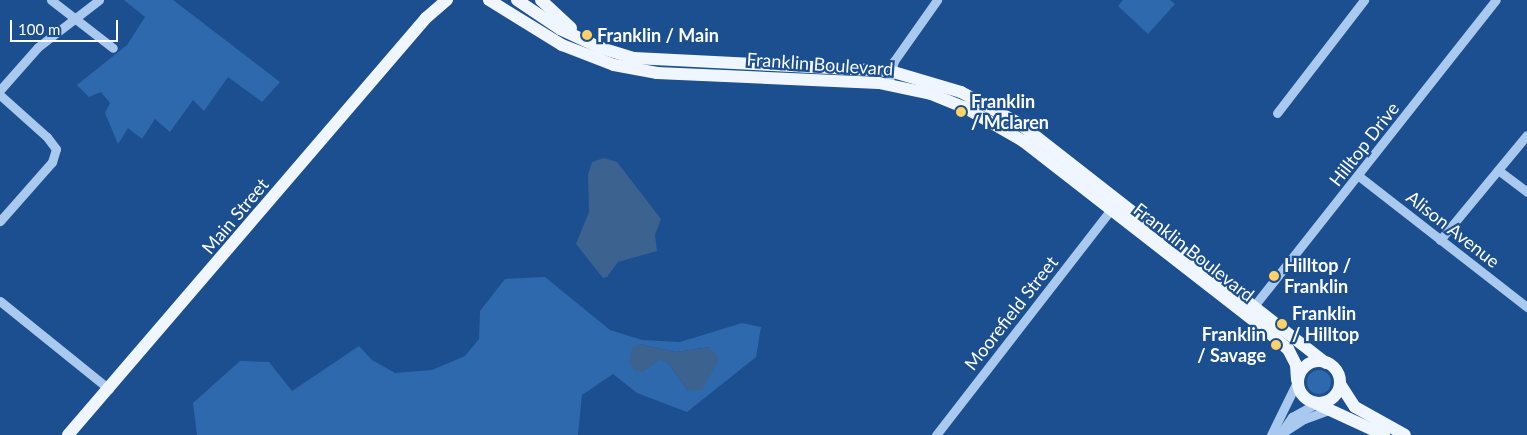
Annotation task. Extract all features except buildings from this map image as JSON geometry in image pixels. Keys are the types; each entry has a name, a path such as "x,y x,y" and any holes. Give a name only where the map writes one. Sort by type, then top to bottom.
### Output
{"main road":[{"name":"Main Street","path":"426,18 436,0"},
{"name":"Main Street","path":"68,435 426,18 447,0"},
{"name":"Franklin Boulevard","path":"489,0 562,45 614,65 657,72 888,84 931,94 999,125 1288,349 1296,365 1297,381"},
{"name":"Franklin Boulevard","path":"517,0 560,29 588,43 634,58 890,71 961,92 1020,124 1326,363"},
{"path":"542,0 588,43"},
{"path":"1384,435 1316,404 1301,394 1297,381 1307,365 1326,363 1336,371 1340,384 1355,407 1405,435"},
{"path":"1316,404 1334,396 1340,384"}],"street":[{"path":"51,0 113,48"},
{"path":"0,90 38,47 99,0"},
{"path":"888,84 890,71 906,42 937,0"},
{"path":"1277,113 1364,0"},
{"name":"Hilltop Drive","path":"1254,306 1360,176 1496,0"},
{"path":"0,95 47,137 56,149 52,162 0,221"},
{"path":"1440,240 1527,135"},
{"path":"1498,170 1527,192"},
{"name":"Alison Avenue","path":"1360,176 1527,307"},
{"name":"Moorefield Street","path":"936,435 1111,210"},
{"path":"0,301 108,389"},
{"path":"1271,435 1297,381"},
{"path":"1279,435 1292,417 1316,404"},
{"path":"1279,435 1304,420 1330,410"}],"shaded area":[{"path":"124,0 173,0 280,82 262,102 228,77 204,111 193,100 170,132 155,119 142,139 128,128 118,144 105,113 110,103 101,92 89,97 77,85 127,45 145,17"},
{"path":"1123,0 1170,0 1175,4 1148,34 1118,6"},
{"path":"604,158 617,162 661,219 655,235 657,251 618,262 607,277 603,278 576,244 589,212 588,175 592,162"},
{"path":"545,277 610,330 642,340 680,342 742,323 761,327 756,357 687,412 637,393 613,374 582,395 578,435 197,435 193,403 240,361 269,362 292,391 359,346 372,360 395,373 432,370 465,356 479,339 480,311 505,279","holes":["639,344 676,352 710,347 688,391 669,364"]},
{"path":"639,344 676,352 710,347 719,359 702,390 688,391 669,364 661,359 643,372 634,371 629,362 633,346"},
{"path":"1319,370 1324,371 1330,377 1330,387 1324,393 1319,394 1314,393 1308,387 1307,382 1308,377 1314,371"}],"place":[{"name":"Franklin / Main","path":"587,35"},
{"name":"Franklin / Mclaren","path":"961,112"},
{"name":"Hilltop / Franklin","path":"1274,276"},
{"name":"Franklin / Hilltop","path":"1282,324"},
{"name":"Franklin / Savage","path":"1276,345"}]}
